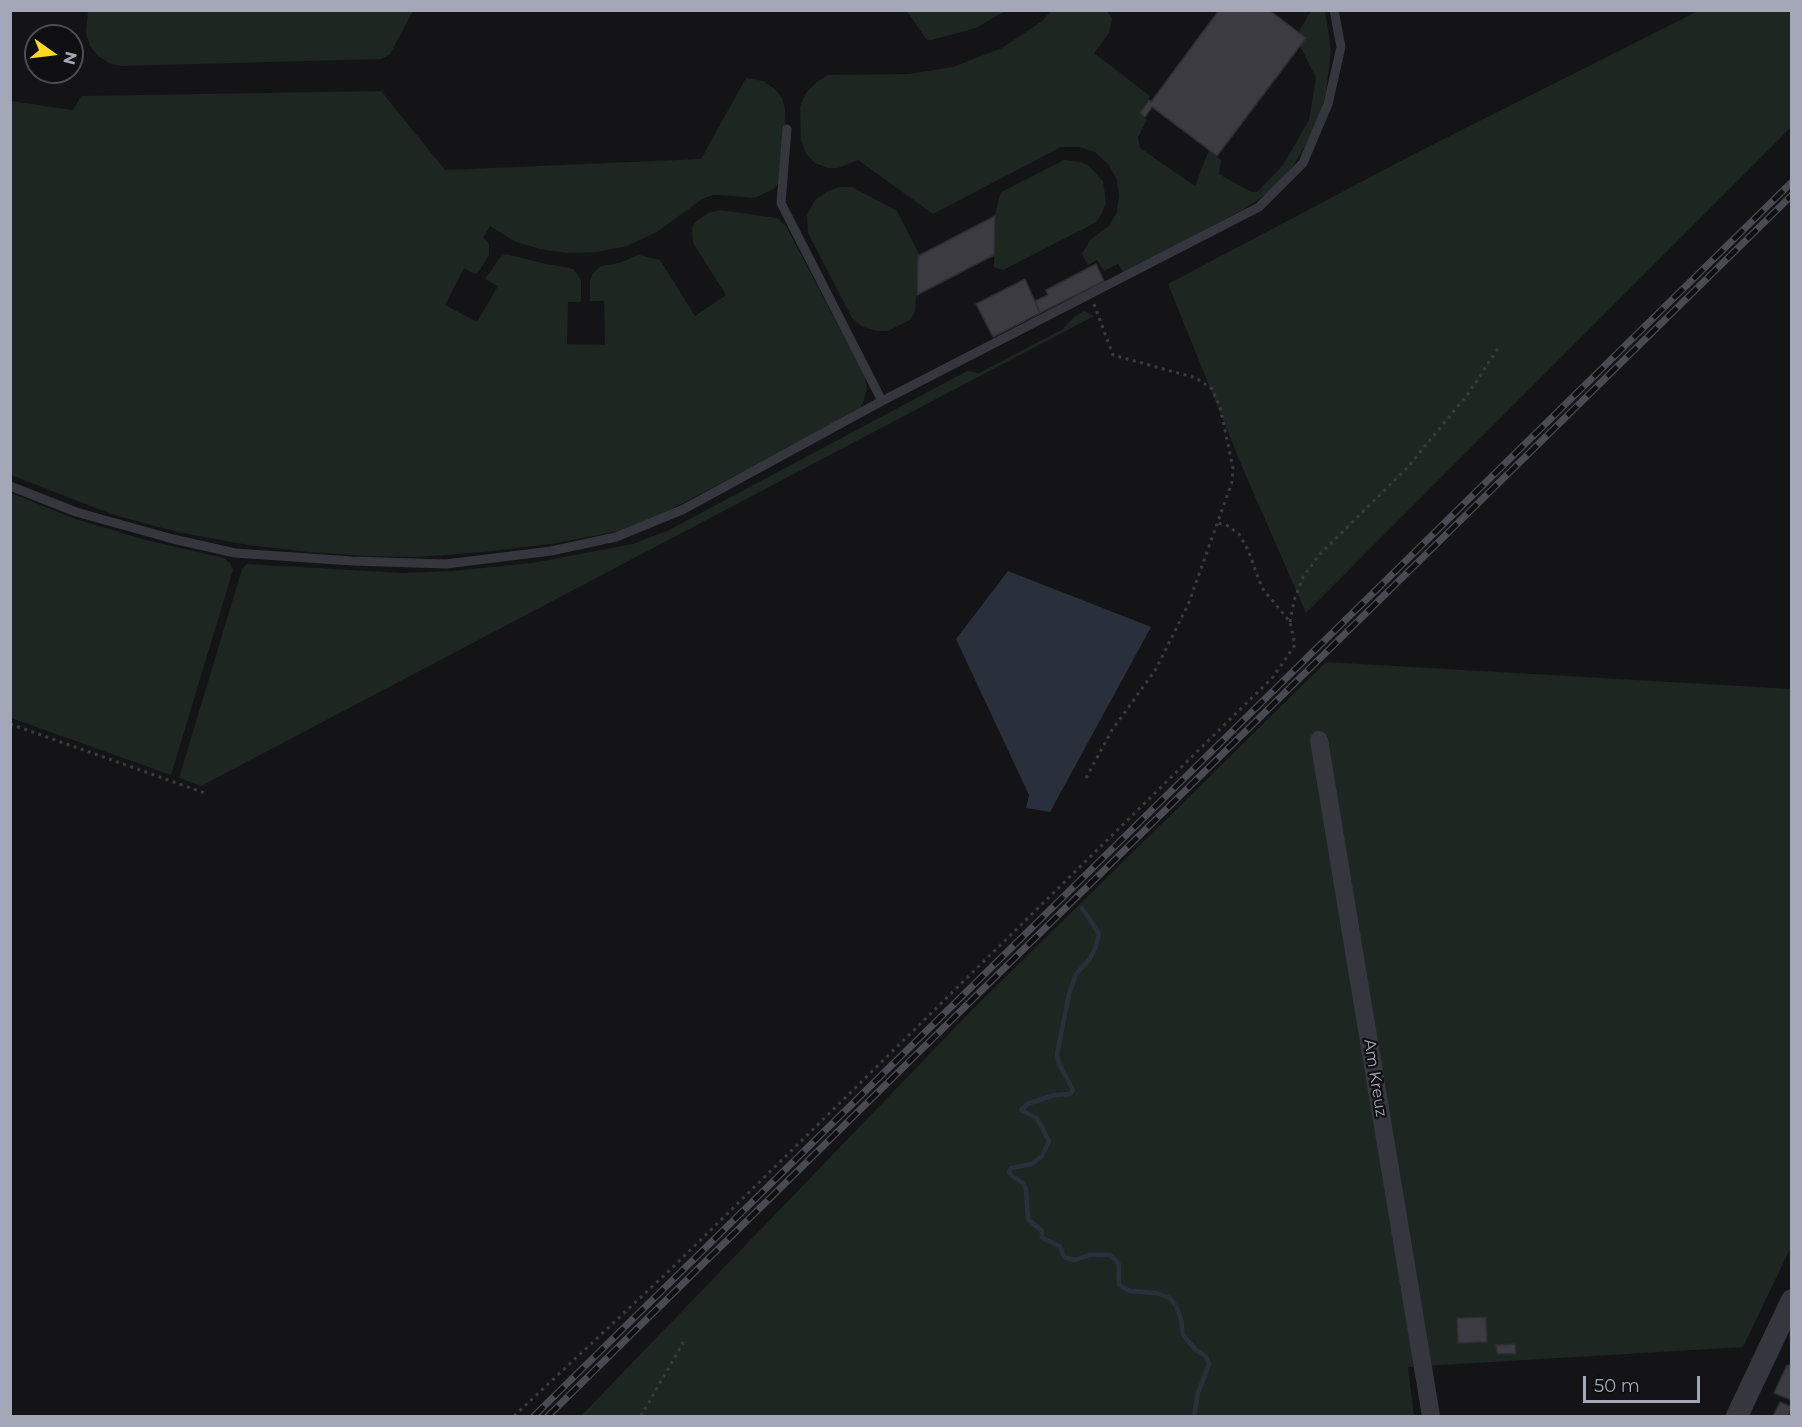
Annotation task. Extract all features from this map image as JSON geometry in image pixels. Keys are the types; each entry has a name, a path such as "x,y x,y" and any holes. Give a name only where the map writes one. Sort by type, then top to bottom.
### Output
{"street":[{"name":"Am Kreuz","path":"1319,740 1431,1416"},
{"path":"1737,1416 1791,1300"}],"lane":[{"path":"10,486 76,512 173,540 235,553 352,561 446,564 551,551 616,537 682,510 882,401 1259,207 1303,162 1328,104 1341,47 1334,10"},
{"path":"787,129 781,203 882,401"}],"path":[{"path":"1086,778 1112,730 1156,669 1188,605 1232,482 1233,468 1220,407 1212,389 1196,378 1113,356 1090,294"},
{"path":"514,1416 672,1268 1273,677 1295,645 1290,622 1294,601 1303,577 1319,555 1407,468 1468,394 1499,347"},
{"path":"1218,523 1228,526 1239,534 1248,550 1262,588 1290,622"},
{"path":"10,724 205,793"},
{"path":"641,1416 684,1341"}],"shaded area":[{"path":"88,10 413,11 390,54 382,59 120,66 109,63 98,56 90,46 86,33"},
{"path":"1700,10 1791,11 1791,127 1306,613 1243,469 1168,284 1414,154"},
{"path":"907,11 1005,11 976,28 927,40"},
{"path":"1051,11 1107,11 1112,19 1109,33 1094,53 1150,96 1140,113 1147,120 1138,137 1140,148 1195,186 1209,150 1221,160 1219,174 1251,192 1257,192 1283,165 1309,120 1316,78 1300,46 1306,38 1298,33 1311,11 1325,11 1331,50 1326,93 1318,121 1293,166 1271,191 1244,209 1124,273 1118,264 1104,271 1097,260 1088,265 1082,254 1091,239 1109,226 1117,212 1119,195 1117,180 1109,165 1095,152 1080,147 1061,147 933,214 858,160 838,168 828,168 815,163 806,154 801,140 800,106 806,93 828,75 909,74 953,67 1002,48 1042,21"},
{"path":"746,78 763,81 775,89 782,98 785,109 786,143 780,181 774,189 754,198 713,195 702,199 657,232 627,246 598,252 568,253 539,249 514,241 490,226 483,237 489,244 489,255 478,273 474,274 464,268 445,305 477,322 498,286 485,279 500,257 506,254 573,269 581,281 581,302 568,302 567,344 605,345 604,301 590,301 590,280 593,273 601,266 619,263 639,255 660,260 695,316 726,295 693,243 694,223 708,213 719,210 777,218 786,226 865,377 867,388 858,411 666,512 619,531 551,544 418,557 308,552 248,545 177,532 114,515 11,475 11,101 73,110 81,96 381,91 445,170 701,159"},
{"path":"1064,160 1081,162 1089,166 1103,181 1106,202 1097,221 1003,270 994,267 995,216 999,197 1003,191"},
{"path":"839,187 852,187 897,211 919,254 915,312 910,320 888,331 863,327 852,318 808,233 807,215 815,200"},
{"path":"1084,311 1094,316 201,786 179,778 242,569 247,564 403,573 453,571 532,563 633,544 669,530 967,371 979,373 1063,329 1074,317"},
{"path":"11,493 75,519 146,540 224,558 230,563 233,570 171,775 11,718"},
{"path":"1008,571 1151,627 1050,812 1026,808 1029,795 956,639"},
{"path":"1326,662 1791,689 1791,1247 1743,1347 1408,1367 1414,1416 581,1416 972,1010"}],"building":[{"path":"1219,10 1269,10 1306,38 1217,156 1152,107 1145,117 1140,113 1149,100 1151,102"},
{"path":"995,216 994,255 917,295 918,256"},
{"path":"1096,264 1104,281 1040,313 1035,301 1048,295 1046,290"},
{"path":"1025,279 1040,313 993,337 976,304"},
{"path":"1486,1317 1487,1342 1458,1343 1457,1318"},
{"path":"1515,1344 1516,1354 1497,1354 1496,1345"},
{"path":"1787,1365 1792,1366 1791,1400 1774,1393"},
{"path":"1780,1402 1792,1407 1788,1416 1773,1416"}],"waterway":[{"path":"1082,908 1099,934 1089,960 1076,974 1069,994 1057,1054 1059,1064 1073,1090 1070,1094 1055,1095 1027,1104 1021,1110 1037,1118 1049,1141 1042,1156 1032,1164 1011,1168 1009,1172 1023,1183 1026,1189 1028,1219 1042,1231 1042,1237 1060,1246 1064,1257 1074,1260 1090,1255 1110,1255 1119,1265 1119,1285 1130,1291 1156,1293 1170,1298 1181,1319 1183,1335 1196,1350 1206,1357 1209,1364 1198,1393 1194,1416"}],"railway":[{"path":"534,1416 1792,182"},
{"path":"548,1416 1792,195"}]}
